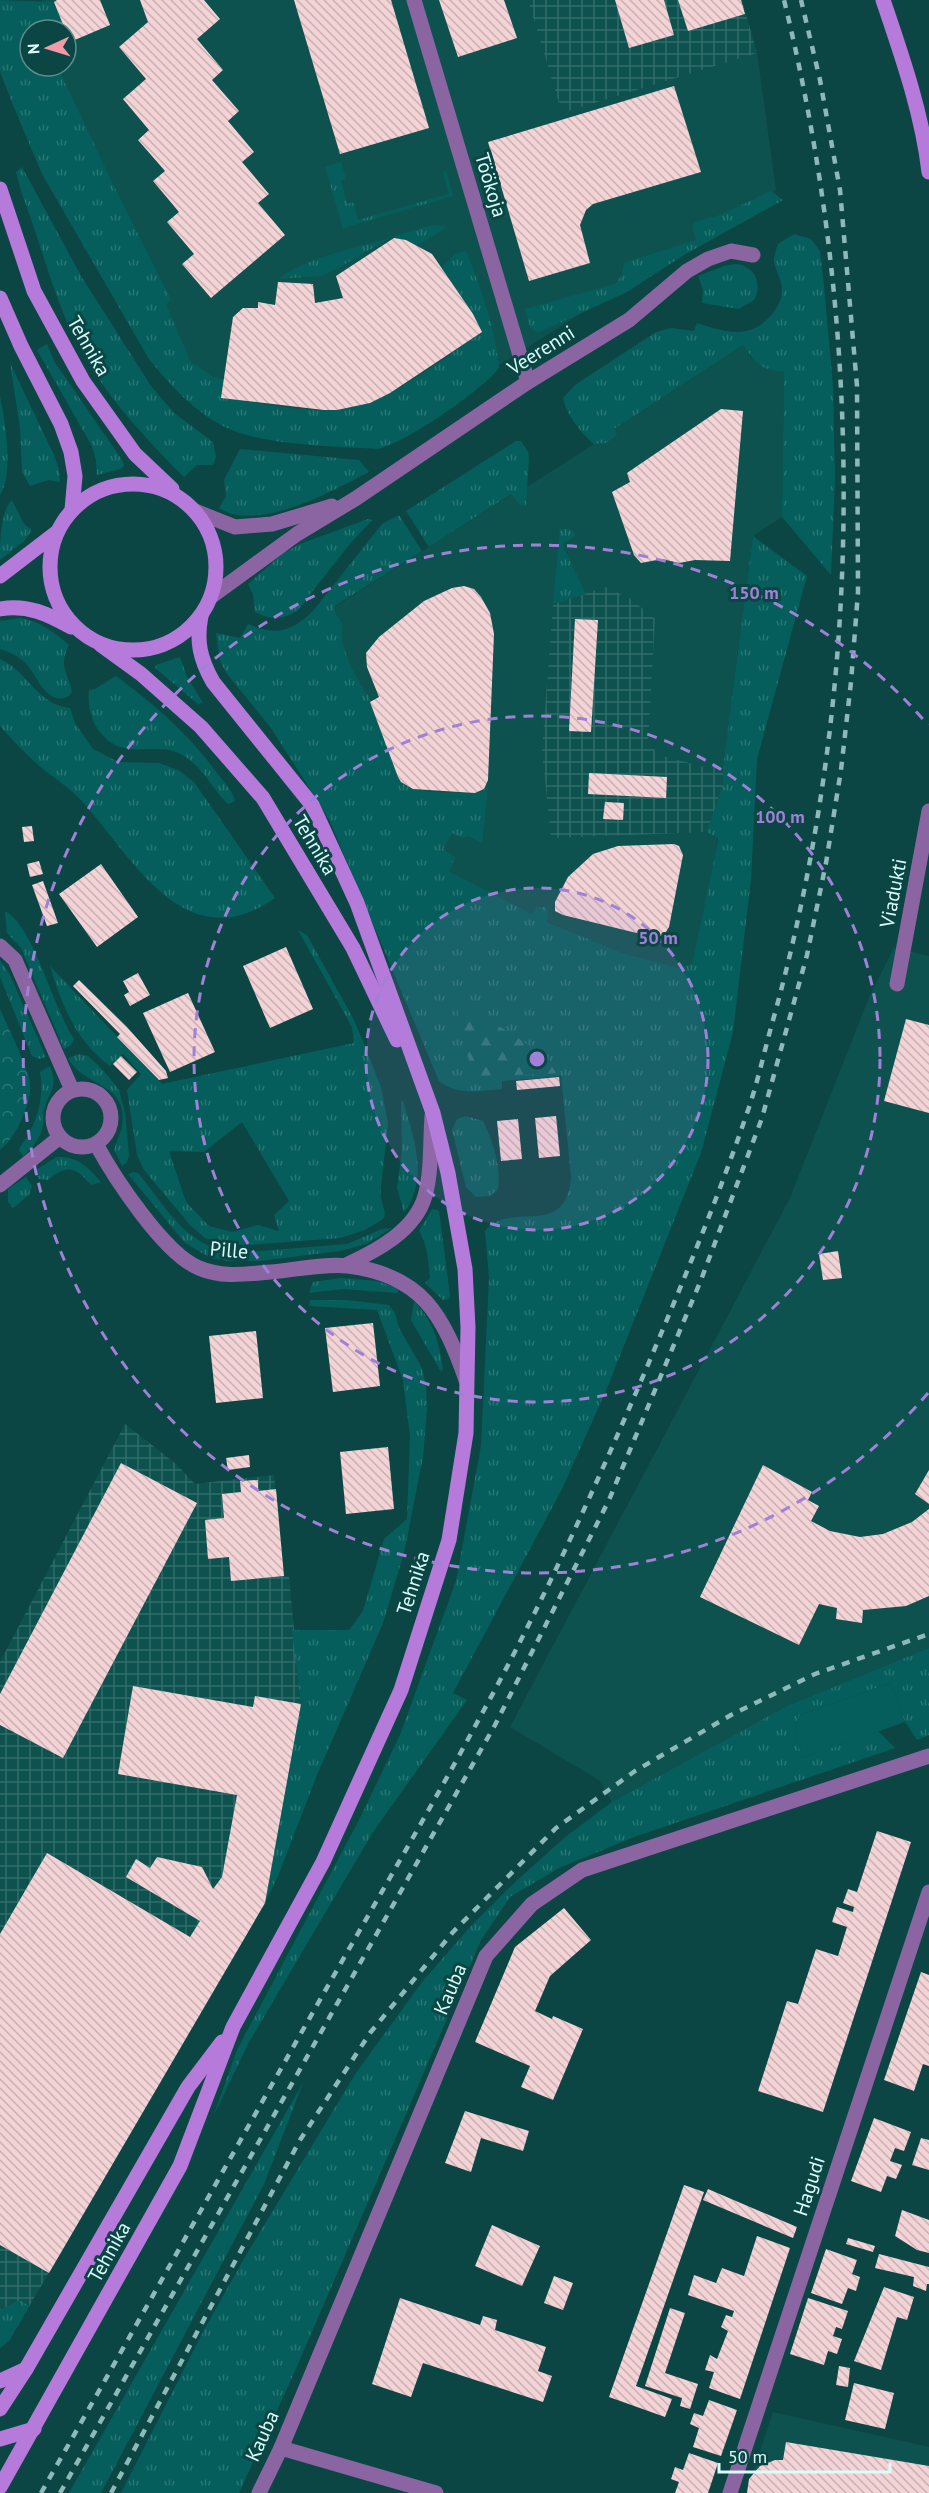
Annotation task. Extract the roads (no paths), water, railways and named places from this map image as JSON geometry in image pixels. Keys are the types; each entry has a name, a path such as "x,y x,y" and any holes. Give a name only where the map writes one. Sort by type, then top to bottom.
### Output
{"main road":[{"path":"883,0 926,142 929,172"},
{"name":"Tehnika","path":"0,189 34,291 83,381 135,454 182,499"},
{"path":"0,298 21,346 61,424 75,476 72,510"},
{"path":"0,576 56,533 72,510 92,494 125,484 152,486 182,499 195,511 206,527 214,545 216,563 212,596 201,616 187,632 164,645 143,651 125,651 101,645 45,613 28,608 0,609"},
{"path":"56,533 50,555 53,593 67,619 77,630"},
{"name":"Tehnika","path":"0,2487 180,2166 233,2027 323,1862 401,1690 449,1540 466,1433 468,1386 465,1269 448,1173 433,1113 357,903 312,805 213,682 203,665 198,647 201,616"},
{"name":"Tehnika","path":"101,645 141,674 201,727 263,798 353,948 433,1113"},
{"name":"Tehnika","path":"0,2409 26,2369 188,2087 233,2027"},
{"path":"0,2381 26,2369"},
{"path":"0,2439 34,2429"}],"street":[{"name":"Töökoja","path":"414,0 528,382"},
{"name":"Veerenni","path":"212,596 297,534 355,500 528,382 629,320 687,271 708,259 731,251 753,255"},
{"name":"Veerenni","path":"195,511 235,527 272,524 355,500"},
{"name":"Viadukti","path":"897,984 929,811"},
{"path":"0,946 15,960 72,1090"},
{"path":"90,1089 109,1106 111,1123 108,1131 96,1144 81,1147 66,1142 60,1137 53,1119 54,1110 64,1095 72,1090 90,1089"},
{"name":"Pille","path":"346,1265 381,1248 417,1213 425,1197 433,1113"},
{"path":"0,1185 60,1137"},
{"name":"Pille","path":"96,1144 115,1178 157,1232 183,1259 198,1268 219,1274 237,1274 346,1265 386,1274 410,1286 439,1317 454,1347 468,1386"},
{"name":"Kauba","path":"259,2493 281,2448 486,1956 532,1904 582,1870 929,1756"},
{"name":"Hagudi","path":"730,2493 929,1892"},
{"path":"281,2448 436,2493"}],"railway":[{"path":"41,2493 443,1784 525,1633 588,1501 647,1367 711,1211 754,1091 805,888 826,762 839,635 844,507 840,379 829,252 811,125 784,0"},
{"path":"60,2493 495,1725 609,1500 701,1280 762,1118 807,955 826,863 841,770 858,592 857,386 840,190 820,80 801,0"},
{"path":"111,2493 300,2140 370,2033 453,1932 556,1828 635,1771 731,1715 815,1674 929,1634"}]}
